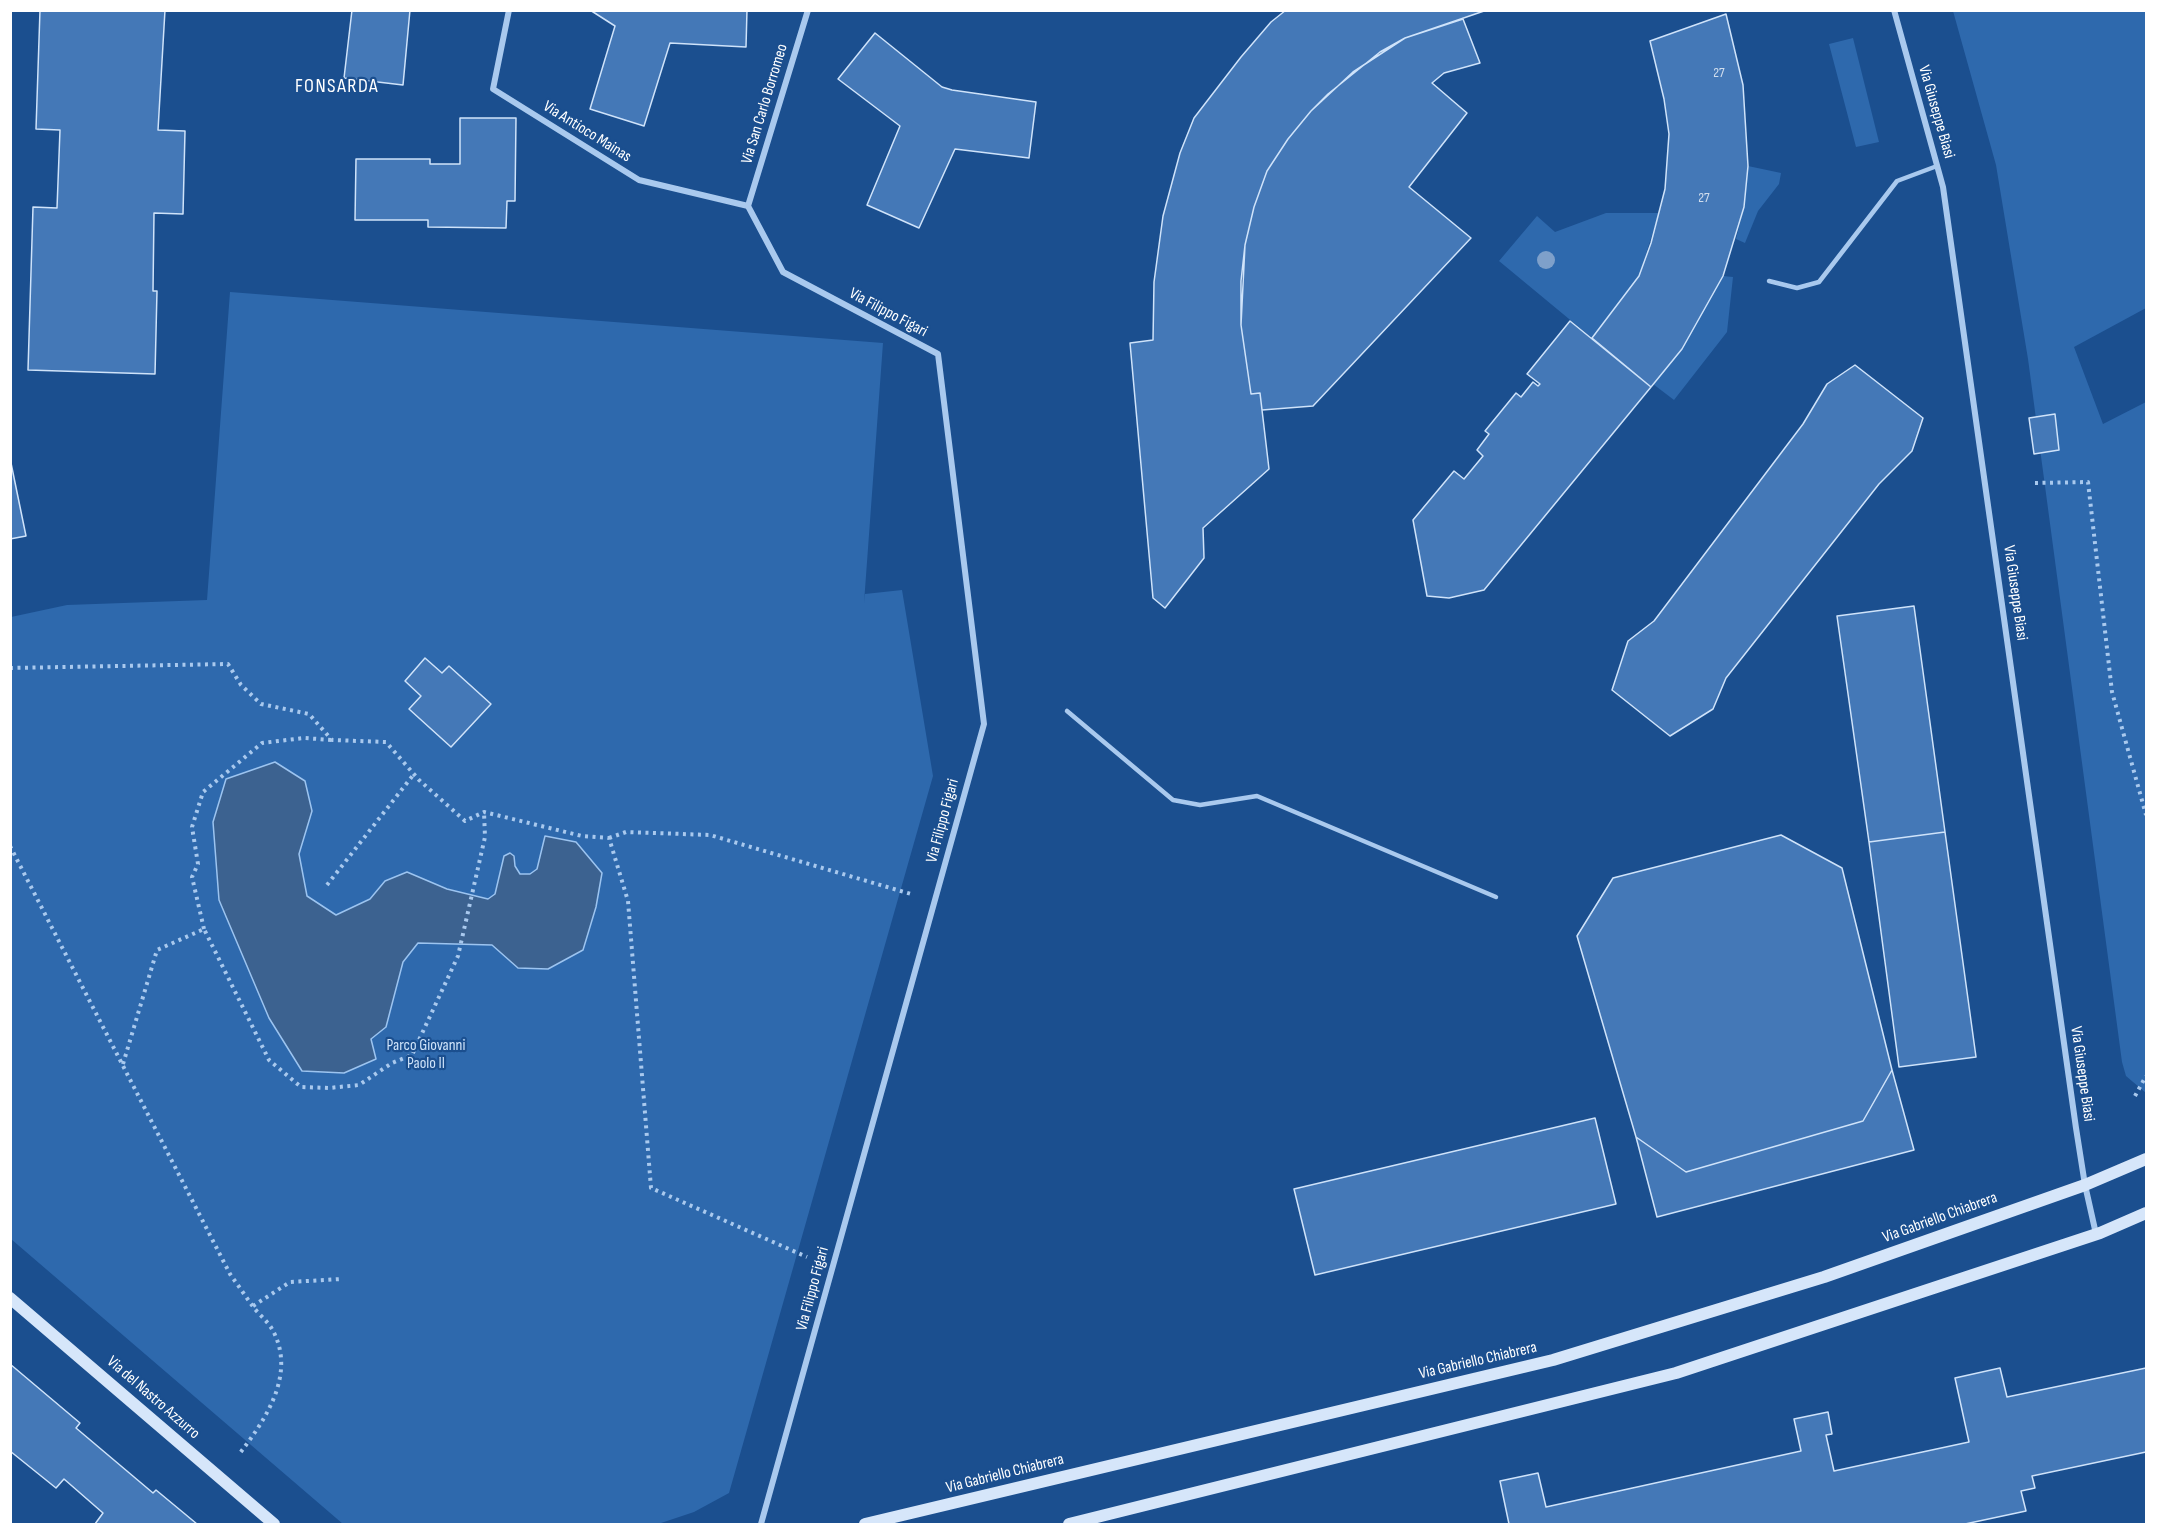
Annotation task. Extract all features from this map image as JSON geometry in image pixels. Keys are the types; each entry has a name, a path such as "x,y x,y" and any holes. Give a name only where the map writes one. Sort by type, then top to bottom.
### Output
{"street":[{"name":"Via Antioco Mainas","path":"509,10 493,89 639,180 748,206"},
{"name":"Via San Carlo Borromeo","path":"748,206 808,10"},
{"name":"Via Giuseppe Biasi","path":"1894,10 1943,187 2085,1185"},
{"name":"Via Filippo Figari","path":"748,206 783,272 938,354 984,724 761,1524"},
{"name":"Via Gabriello Chiabrera","path":"865,1524 1553,1360 1824,1277 2085,1185 2146,1159"},
{"path":"2085,1185 2096,1234"},
{"path":"1069,1524 1676,1373 2096,1234 2146,1213"},
{"name":"Via del Nastro Azzurro","path":"10,1298 274,1524"}],"lane":[{"path":"1769,281 1797,288 1819,282 1897,181 1937,166"},
{"path":"1067,711 1173,800 1200,805 1257,796 1496,897"}],"path":[{"path":"2035,483 2088,482 2112,692 2146,815"},
{"path":"10,668 228,664 241,685 261,704 309,714 332,740"},
{"path":"484,812 485,837 458,956 412,1055 392,1063 359,1084 329,1088 301,1086 269,1060 204,929 192,877 198,864 192,827 203,792 262,743 303,738 386,742 414,774 465,821 484,812 582,836 609,838 626,832 711,835 917,896"},
{"path":"327,885 414,774"},
{"path":"609,838 628,901 651,1188 807,1257"},
{"path":"10,846 230,1274 273,1330 278,1350 280,1375 275,1398 261,1425 240,1453"},
{"path":"123,1064 157,950 204,929"},
{"path":"2134,1096 2146,1076"},
{"path":"253,1306 290,1281 342,1279"}],"green space":[{"path":"1953,11 2146,11 2146,308 2074,347 2103,424 2146,402 2146,1093 2126,1076 2122,1062 2028,359 1996,165"},
{"path":"1853,38 1879,142 1856,147 1829,44"},
{"path":"1748,166 1781,173 1779,184 1758,211 1745,243 1736,239 1744,207"},
{"path":"1606,213 1659,213 1639,276 1592,338 1499,261 1537,216 1555,232"},
{"path":"1723,276 1733,277 1727,332 1674,400 1653,384 1682,349"},
{"name":"Parco Giovanni Paolo II","path":"230,292 883,343 864,603 865,594 902,590 933,776 729,1493 694,1512 658,1524 343,1524 11,1239 11,617 67,605 207,600"}],"shaded area":[{"path":"275,762 305,781 312,811 299,854 307,896 336,915 370,899 385,881 407,872 447,889 488,899 495,894 504,856 510,853 514,856 515,866 520,874 530,874 537,869 545,836 576,842 602,873 596,907 583,950 548,969 518,968 492,945 418,943 403,962 386,1027 371,1039 376,1059 344,1073 302,1071 269,1018 219,900 213,822 226,779"}],"building":[{"path":"40,10 165,10 158,130 185,131 183,214 154,213 153,291 157,291 155,374 28,370 33,207 57,208 60,130 36,129"},
{"path":"352,10 410,10 403,85 344,78"},
{"path":"590,10 747,10 746,47 670,43 644,126 590,109 615,26"},
{"path":"1286,10 1487,10 1405,38 1380,52 1328,94 1311,111 1288,139 1267,171 1254,207 1245,245 1241,325 1251,394 1260,393 1269,469 1203,528 1204,558 1165,608 1153,598 1130,343 1153,340 1154,282 1163,216 1180,153 1194,118 1241,57 1271,22"},
{"path":"1726,14 1743,85 1748,166 1744,207 1723,276 1682,349 1651,387 1592,338 1639,276 1651,243 1665,189 1669,134 1664,99 1650,41"},
{"path":"1463,19 1480,63 1444,73 1432,83 1467,113 1409,187 1471,238 1313,406 1262,410 1260,393 1251,394 1241,325 1241,281 1245,245 1254,207 1267,171 1288,139 1311,111 1353,72 1405,38"},
{"path":"875,33 942,87 1036,102 1029,158 955,149 919,228 867,205 900,126 838,79"},
{"path":"460,118 516,118 515,201 507,201 506,228 428,227 428,220 355,220 356,159 430,159 430,164 460,164"},
{"path":"1570,321 1651,387 1484,590 1449,598 1427,596 1413,520 1454,471 1464,479 1483,456 1477,450 1489,434 1485,431 1516,393 1521,397 1533,382 1538,386 1540,384 1527,374"},
{"path":"1855,365 1923,418 1912,451 1879,484 1726,678 1713,709 1670,736 1612,690 1628,641 1654,621 1803,424 1827,384"},
{"path":"2055,414 2059,450 2034,454 2029,418"},
{"path":"10,463 26,536 10,539"},
{"path":"1914,606 1945,832 1869,842 1837,616"},
{"path":"425,658 442,673 449,666 491,704 451,747 409,709 421,696 405,681"},
{"path":"1945,832 1976,1057 1899,1067 1869,842"},
{"path":"1781,835 1842,868 1892,1070 1863,1121 1686,1172 1636,1137 1577,936 1613,878"},
{"path":"1892,1070 1914,1150 1657,1217 1636,1137 1686,1172 1863,1121"},
{"path":"1595,1118 1616,1204 1315,1275 1294,1189"},
{"path":"10,1364 80,1423 76,1428 153,1493 156,1490 197,1524 95,1524 103,1513 64,1479 56,1488 10,1451"},
{"path":"2000,1368 2007,1397 2146,1368 2146,1452 2032,1476 2035,1488 2021,1491 2026,1511 1965,1524 1509,1524 1500,1481 1538,1473 1546,1507 1801,1451 1794,1419 1828,1412 1832,1434 1826,1435 1834,1471 1969,1442 1955,1378"}],"district":[{"name":"FONSARDA","path":"337,87"}]}
